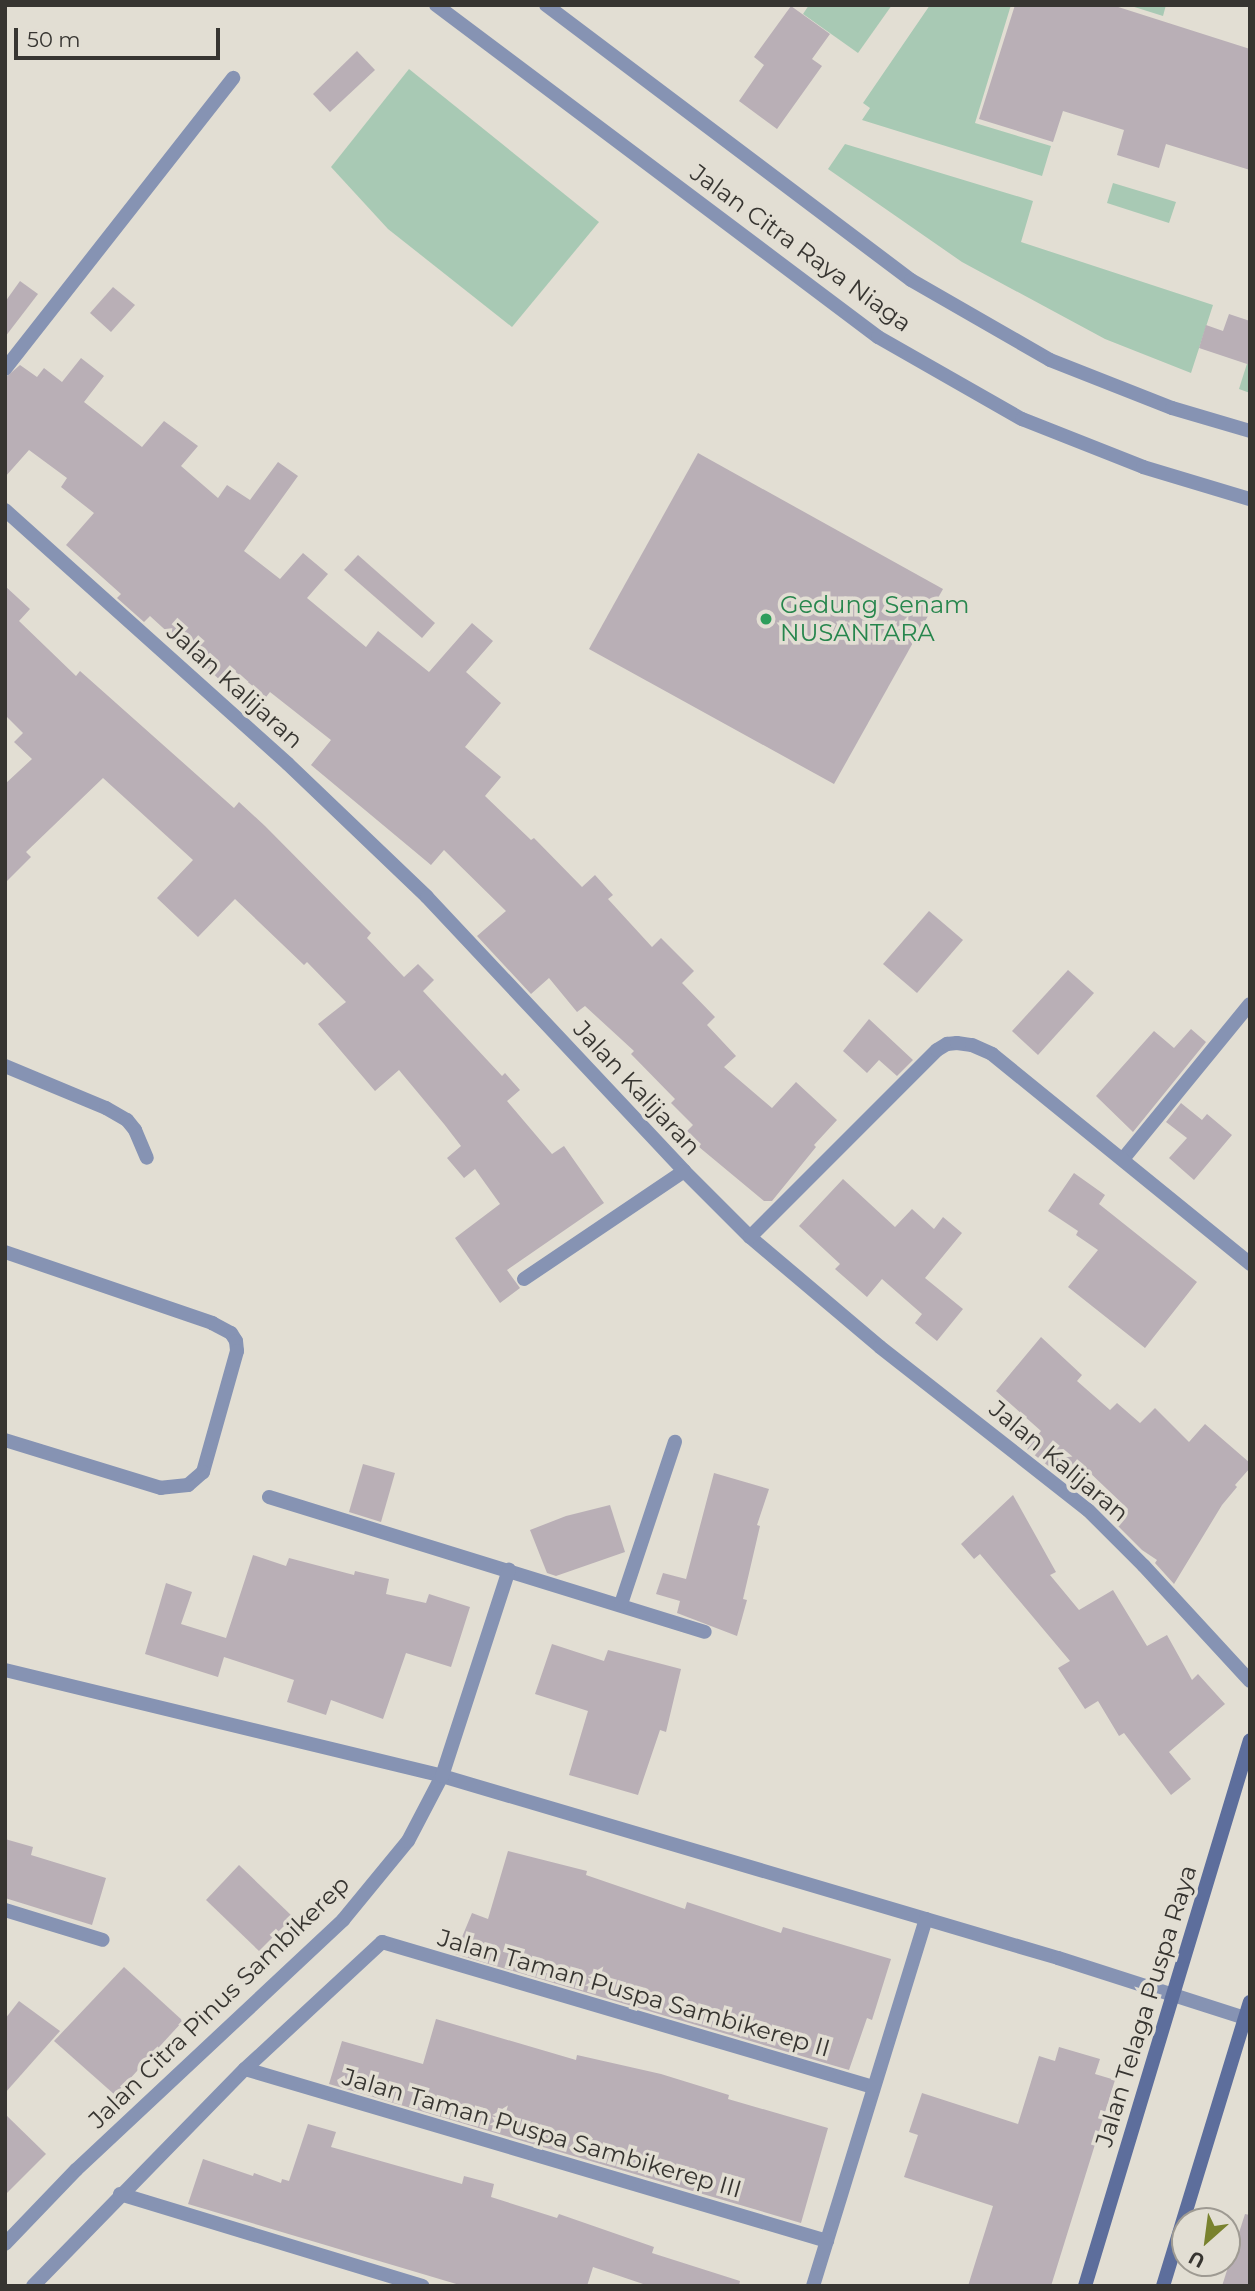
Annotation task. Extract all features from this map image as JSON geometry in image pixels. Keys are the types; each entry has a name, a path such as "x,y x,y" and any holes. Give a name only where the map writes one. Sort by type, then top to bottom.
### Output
{"main road":[{"name":"Jalan Telaga Puspa Raya","path":"1086,2286 1250,1740"},
{"path":"1163,2286 1250,2002"}],"street":[{"name":"Jalan Citra Raya Niaga","path":"436,5 878,337 1022,419 1143,467 1250,499"},
{"name":"Jalan Citra Raya Niaga","path":"545,5 911,280 1050,360 1172,408 1250,431"},
{"path":"5,369 233,78"},
{"name":"Jalan Kalijaran","path":"5,510 288,764 427,897 684,1171 750,1237 880,1347 1088,1510 1144,1566 1250,1681"},
{"path":"1123,1159 1250,1004"},
{"path":"750,1237 947,1044 972,1045 992,1054 1250,1264"},
{"path":"5,1066 106,1108 127,1120 135,1130 147,1158"},
{"path":"524,1279 684,1171"},
{"path":"5,1252 212,1323 231,1334 237,1351 203,1472 188,1485 162,1488 5,1440"},
{"path":"621,1604 675,1442"},
{"path":"269,1497 705,1632"},
{"name":"Jalan Citra Pinus Sambikerep","path":"5,2244 76,2170 343,1920 408,1841 442,1776 509,1570"},
{"path":"5,1671 442,1776 926,1919 1245,2018"},
{"path":"7,1914 103,1940"},
{"path":"813,2286 926,1919"},
{"name":"Jalan Taman Puspa Sambikerep II","path":"245,2069 382,1942 873,2087"},
{"path":"33,2286 245,2069"},
{"name":"Jalan Taman Puspa Sambikerep III","path":"245,2069 827,2241"},
{"path":"120,2194 422,2286"}],"green space":[{"path":"809,5 892,5 858,53 803,14"},
{"path":"930,5 1011,5 975,123 1051,146 1042,176 862,120 870,108 863,103"},
{"path":"1128,5 1166,5 1163,16"},
{"path":"409,69 599,222 512,327 388,229 331,167"},
{"path":"845,144 1033,201 1021,242 1213,305 1191,373 1105,339 962,262 828,169"},
{"path":"1113,183 1176,202 1169,223 1107,203"},
{"path":"1250,354 1250,393 1239,389"}],"building":[{"path":"1015,5 1112,5 1250,49 1250,170 1166,144 1159,168 1117,155 1124,130 1063,111 1053,142 979,119"},
{"path":"791,6 830,34 812,59 822,66 777,129 739,101 764,65 754,57"},
{"path":"357,51 375,70 330,112 313,94"},
{"path":"20,281 38,294 5,337 5,302"},
{"path":"113,287 135,305 111,332 90,313"},
{"path":"1229,314 1250,321 1250,365 1199,348 1206,325 1223,331"},
{"path":"81,358 104,376 84,402 142,447 164,421 198,446 181,466 218,498 227,485 250,500 278,462 298,476 244,551 280,579 303,553 328,574 307,598 366,647 378,631 429,672 472,623 493,641 466,672 501,703 465,747 501,777 485,796 531,840 534,838 582,887 595,875 613,895 608,899 652,947 661,938 694,971 682,983 715,1017 707,1025 736,1056 724,1067 772,1108 796,1082 837,1120 814,1145 816,1147 772,1201 764,1201 699,1147 701,1144 687,1131 693,1125 671,1103 675,1099 631,1054 634,1051 585,1006 577,1012 549,978 531,994 477,936 506,911 444,850 431,865 311,765 331,740 270,692 266,697 232,669 221,681 150,616 144,622 117,598 121,594 66,545 94,513 61,487 67,478 29,450 5,477 5,378 20,365 37,377 44,368 62,382"},
{"name":"Gedung Senam NUSANTARA","path":"698,453 943,589 834,784 589,649"},
{"path":"358,555 435,623 422,638 344,570"},
{"path":"5,586 30,609 19,621 76,676 80,671 234,808 239,802 371,933 367,938 404,977 418,964 434,980 423,991 502,1076 505,1073 520,1090 507,1101 552,1154 564,1146 604,1203 507,1270 520,1288 500,1303 455,1238 500,1204 475,1169 464,1178 447,1158 461,1146 399,1070 375,1091 318,1024 346,1002 307,962 304,965 235,899 198,937 157,898 193,860 103,778 26,852 31,857 5,883 5,784 32,759 14,742 23,733 5,715"},
{"path":"929,911 963,940 917,993 883,964"},
{"path":"1068,970 1094,993 1038,1055 1012,1031"},
{"path":"869,1019 913,1060 897,1076 879,1060 867,1073 843,1051"},
{"path":"1191,1029 1206,1042 1133,1132 1096,1096 1154,1031 1174,1048"},
{"path":"1181,1103 1202,1120 1207,1114 1232,1135 1194,1180 1169,1158 1187,1138 1166,1122"},
{"path":"1074,1173 1105,1195 1099,1204 1197,1282 1145,1348 1068,1287 1098,1250 1076,1235 1078,1231 1048,1211"},
{"path":"843,1179 895,1227 912,1209 934,1229 943,1217 962,1233 925,1278 963,1309 937,1341 915,1323 922,1314 882,1279 867,1297 835,1269 840,1264 799,1226"},
{"path":"1041,1337 1082,1375 1077,1381 1110,1410 1117,1403 1140,1423 1155,1408 1189,1442 1205,1424 1250,1463 1250,1468 1235,1485 1237,1487 1222,1505 1174,1584 1155,1563 1157,1560 1142,1550 1118,1526 1128,1509 1086,1469 1072,1485 1027,1449 1041,1431 996,1391"},
{"path":"363,1464 395,1473 381,1522 349,1512"},
{"path":"714,1473 769,1489 757,1525 760,1526 743,1599 747,1600 737,1636 677,1613 680,1601 656,1594 663,1573 686,1579"},
{"path":"1013,1495 1056,1572 1050,1575 1079,1610 1113,1590 1147,1646 1167,1635 1192,1680 1198,1674 1225,1704 1169,1752 1191,1779 1171,1795 1124,1733 1119,1736 1098,1701 1085,1709 1058,1668 1070,1661 980,1554 974,1559 961,1544"},
{"path":"610,1505 625,1552 556,1576 547,1573 530,1530 566,1516"},
{"path":"253,1555 286,1566 289,1558 354,1575 355,1571 389,1579 386,1594 426,1603 429,1594 470,1607 451,1667 406,1653 383,1719 331,1700 326,1715 287,1702 294,1680 224,1657 218,1677 145,1654 166,1583 192,1592 181,1624 226,1638"},
{"path":"552,1644 604,1661 608,1650 681,1669 666,1732 660,1730 638,1795 569,1775 588,1711 535,1694"},
{"path":"5,1839 33,1847 31,1855 106,1878 92,1925 5,1898"},
{"path":"508,1851 587,1871 586,1875 685,1909 687,1902 781,1933 783,1927 891,1959 872,2020 867,2018 849,2070 455,1954 472,1913 488,1919"},
{"path":"239,1865 293,1917 259,1951 206,1900"},
{"path":"124,1967 183,2021 115,2095 54,2041"},
{"path":"19,2001 60,2031 5,2093 5,2019"},
{"path":"436,2019 576,2060 577,2055 661,2074 729,2095 728,2099 828,2128 801,2223 329,2084 342,2041 423,2064"},
{"path":"1059,2047 1100,2059 1095,2074 1115,2080 1051,2286 968,2286 993,2206 904,2177 918,2135 909,2132 922,2093 1018,2124 1039,2056 1055,2061"},
{"path":"5,2114 46,2154 5,2195"},
{"path":"308,2124 336,2132 331,2147 462,2184 464,2176 494,2184 491,2197 557,2218 559,2214 654,2247 652,2253 740,2281 739,2286 649,2286 593,2267 587,2286 463,2286 188,2204 203,2159 253,2176 254,2173 281,2183 282,2179 289,2181"},
{"path":"1245,2214 1250,2215 1250,2286 1222,2286 1225,2277 1241,2277 1241,2227"}],"place":[{"name":"Gedung Senam NUSANTARA","path":"766,619"}]}
